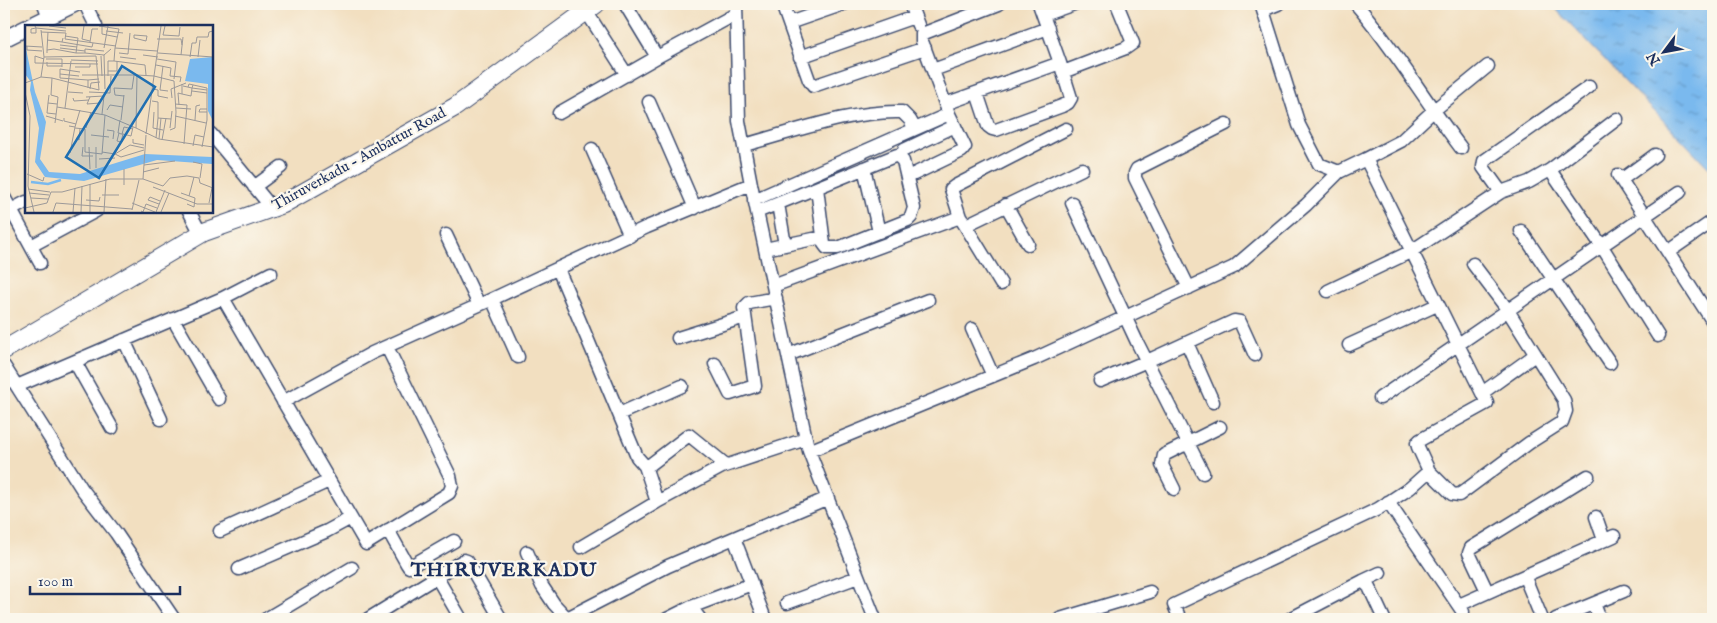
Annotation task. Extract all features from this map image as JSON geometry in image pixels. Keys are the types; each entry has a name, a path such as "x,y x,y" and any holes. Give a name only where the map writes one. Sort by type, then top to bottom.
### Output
{"main road":[{"name":"Thiruverkadu - Ambattur Road","path":"4,350 201,234 283,204 455,107 591,7"}],"street":[{"path":"42,19 75,4"},
{"path":"85,4 96,25"},
{"path":"625,4 657,58"},
{"path":"782,4 800,57 813,86 925,48"},
{"path":"789,23 844,4"},
{"path":"910,4 947,109 964,147 962,151 914,174"},
{"path":"922,34 999,4"},
{"path":"977,93 988,126 996,130 1068,103 1071,98 1041,9 1074,4"},
{"path":"756,206 915,129 977,93 1126,48 1133,43 1117,4"},
{"path":"1278,4 1262,7 1299,125 1319,164 1339,172"},
{"path":"1356,4 1390,47 1433,111 1462,148"},
{"path":"591,7 627,75"},
{"path":"559,113 657,58 736,9 740,121 751,184 808,445 875,619"},
{"path":"800,57 914,17"},
{"path":"4,39 25,28"},
{"path":"933,70 1048,28"},
{"path":"581,547 657,502 726,465 808,445 993,376 1234,267 1306,205 1339,172 1401,141 1433,111 1488,66"},
{"path":"1501,192 1484,167 1484,162 1589,87"},
{"path":"649,102 695,208"},
{"path":"744,145 854,115 888,111 902,112 915,129"},
{"path":"1328,291 1410,252 1501,192 1529,182 1550,170 1618,119"},
{"path":"1189,288 1135,178 1135,173 1138,169 1226,124"},
{"path":"904,150 954,126"},
{"path":"1001,284 963,221 951,194 951,189 1066,129"},
{"path":"212,135 272,208"},
{"path":"592,149 630,236"},
{"path":"756,206 778,204 896,155 903,160 914,208 908,220 832,249 827,248 823,237 817,188"},
{"path":"1655,156 1619,177 1668,252 1708,304 1713,322"},
{"path":"1366,159 1410,252 1487,403 1417,443 1429,471 1452,494 1459,495 1529,443 1562,422 1566,412 1564,400 1507,309 1472,264"},
{"path":"254,187 281,167"},
{"path":"864,168 879,232"},
{"path":"715,364 730,394 756,385 744,308 747,304 774,292 1006,205 1082,169"},
{"path":"1550,170 1601,245 1658,336"},
{"path":"283,402 387,346 630,236 751,184"},
{"path":"1380,398 1680,192"},
{"path":"4,197 40,263"},
{"path":"11,210 25,203"},
{"path":"1072,203 1136,342 1203,473"},
{"path":"778,204 785,245"},
{"path":"1006,205 1028,244"},
{"path":"31,246 94,212"},
{"path":"190,212 201,234"},
{"path":"1668,252 1713,221"},
{"path":"1521,231 1610,363"},
{"path":"446,236 479,305"},
{"path":"765,249 823,237"},
{"path":"558,269 634,453 645,466 657,502"},
{"path":"18,386 223,298 271,273"},
{"path":"223,298 366,544 448,493 452,486 450,476 387,346"},
{"path":"492,300 518,357"},
{"path":"788,355 928,300"},
{"path":"1349,345 1437,304"},
{"path":"678,338 745,317"},
{"path":"173,319 219,399"},
{"path":"1100,381 1147,362 1237,320 1240,322 1255,355"},
{"path":"972,329 993,376"},
{"path":"124,340 161,419"},
{"path":"1187,343 1213,402"},
{"path":"1482,392 1536,355"},
{"path":"75,362 112,428"},
{"path":"4,366 82,489 116,532 174,619"},
{"path":"619,414 682,386"},
{"path":"1174,489 1162,465 1164,455 1220,426"},
{"path":"645,466 656,462 689,436 726,465"},
{"path":"1180,619 1174,605 1378,509 1410,488 1429,471"},
{"path":"1487,591 1469,553 1470,548 1588,476"},
{"path":"220,531 329,481"},
{"path":"527,552 542,586 554,604 568,619 668,566 828,498"},
{"path":"1388,502 1461,609 1487,591 1609,538 1596,517"},
{"path":"239,569 327,531 351,518"},
{"path":"388,530 410,567 454,541"},
{"path":"734,538 765,619"},
{"path":"368,619 464,560 467,561 502,619"},
{"path":"266,619 352,568"},
{"path":"1299,617 1380,572"},
{"path":"436,576 461,619"},
{"path":"787,604 858,577"},
{"path":"1526,580 1542,619"},
{"path":"1364,581 1369,587 1384,619"},
{"path":"667,619 691,607 752,584"},
{"path":"1556,619 1624,591"},
{"path":"1060,619 1150,592"},
{"path":"1594,604 1600,619"},
{"path":"691,607 700,619"}],"water":[{"path":"1551,4 1704,4 1713,13 1713,172"}],"district":[{"name":"THIRUVERKADU","path":"504,570"}]}
